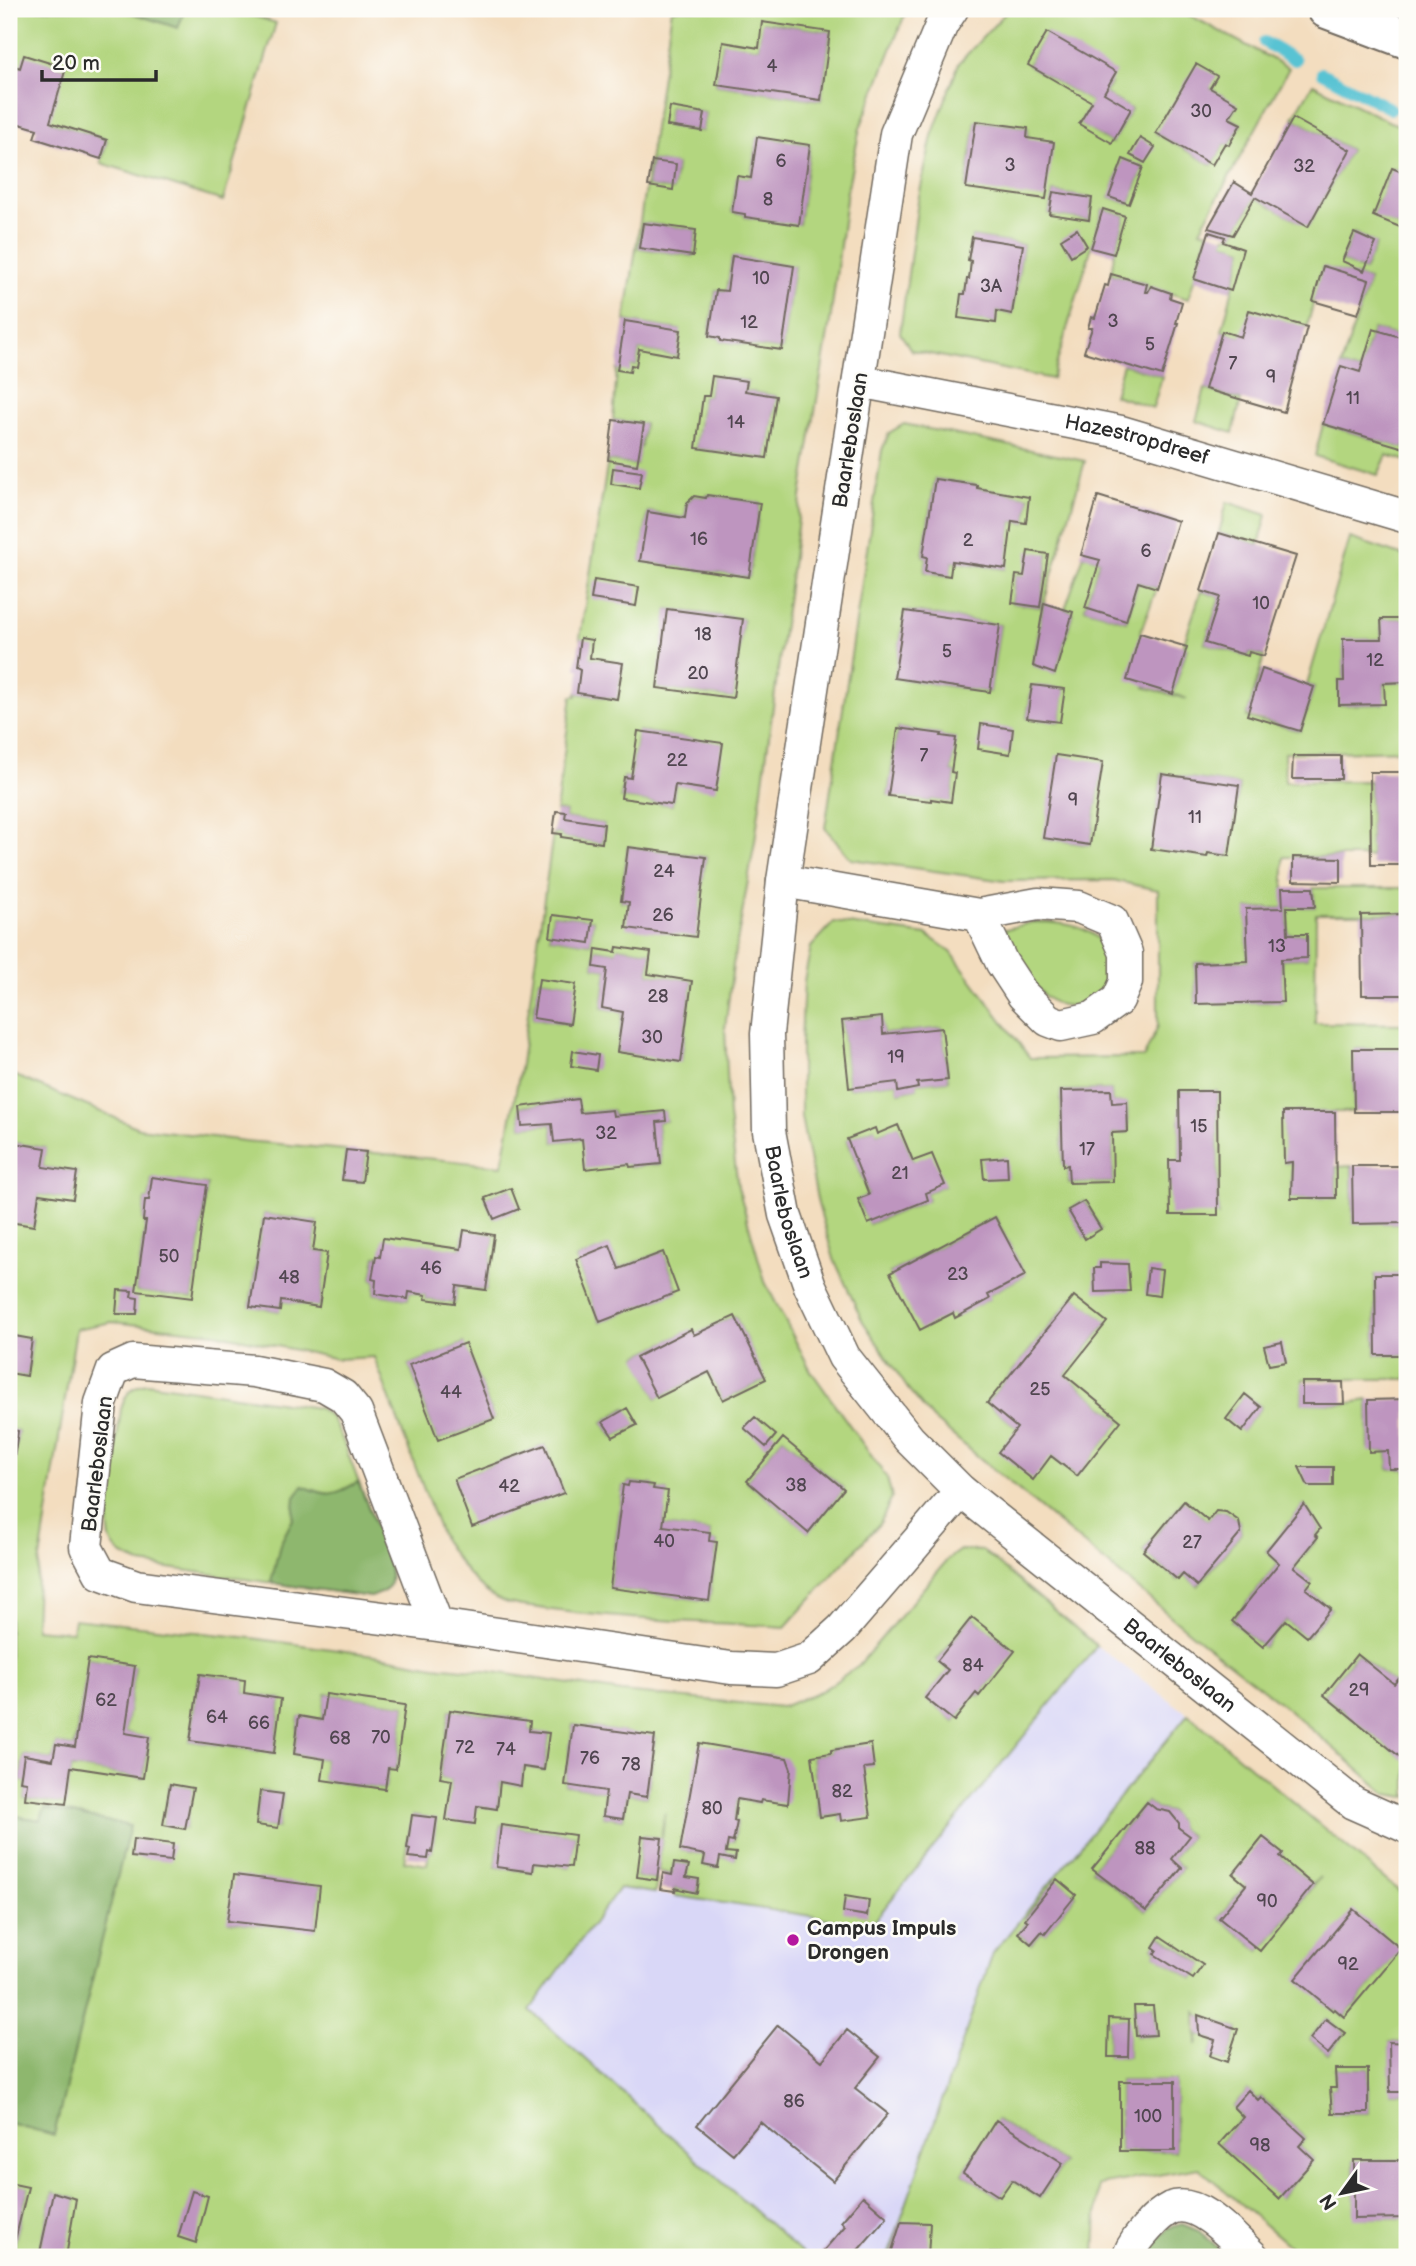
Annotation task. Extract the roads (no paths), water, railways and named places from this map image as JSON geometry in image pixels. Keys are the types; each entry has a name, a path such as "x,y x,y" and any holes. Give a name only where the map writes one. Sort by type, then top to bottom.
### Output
{"main road":[{"path":"1327,9 1407,39"}],"street":[{"name":"Baarleboslaan","path":"952,9 942,24 896,134 783,881 766,1034 769,1131 785,1215 810,1286 844,1357 909,1439 961,1491 1353,1804 1407,1827"},
{"name":"Hazestropdreef","path":"859,381 1121,432 1407,517"},
{"path":"783,881 979,915 1038,904 1079,906 1112,921 1126,953 1126,982 1118,1000 1093,1018 1061,1025 1048,1020 1023,995 1002,963 979,915"},
{"name":"Baarleboslaan","path":"437,1625 356,1412 343,1396 324,1385 254,1371 133,1360 113,1370 101,1403 86,1548 100,1573 136,1586 437,1625 732,1668 776,1670 810,1659 842,1629 961,1491"},
{"path":"1128,2257 1134,2242 1156,2218 1173,2207 1194,2208 1213,2220 1253,2257"}],"waterway":[{"path":"1264,42 1295,60"},
{"path":"1322,73 1391,109"}],"place":[{"name":"Campus Impuls Drongen","path":"793,1940"}]}
